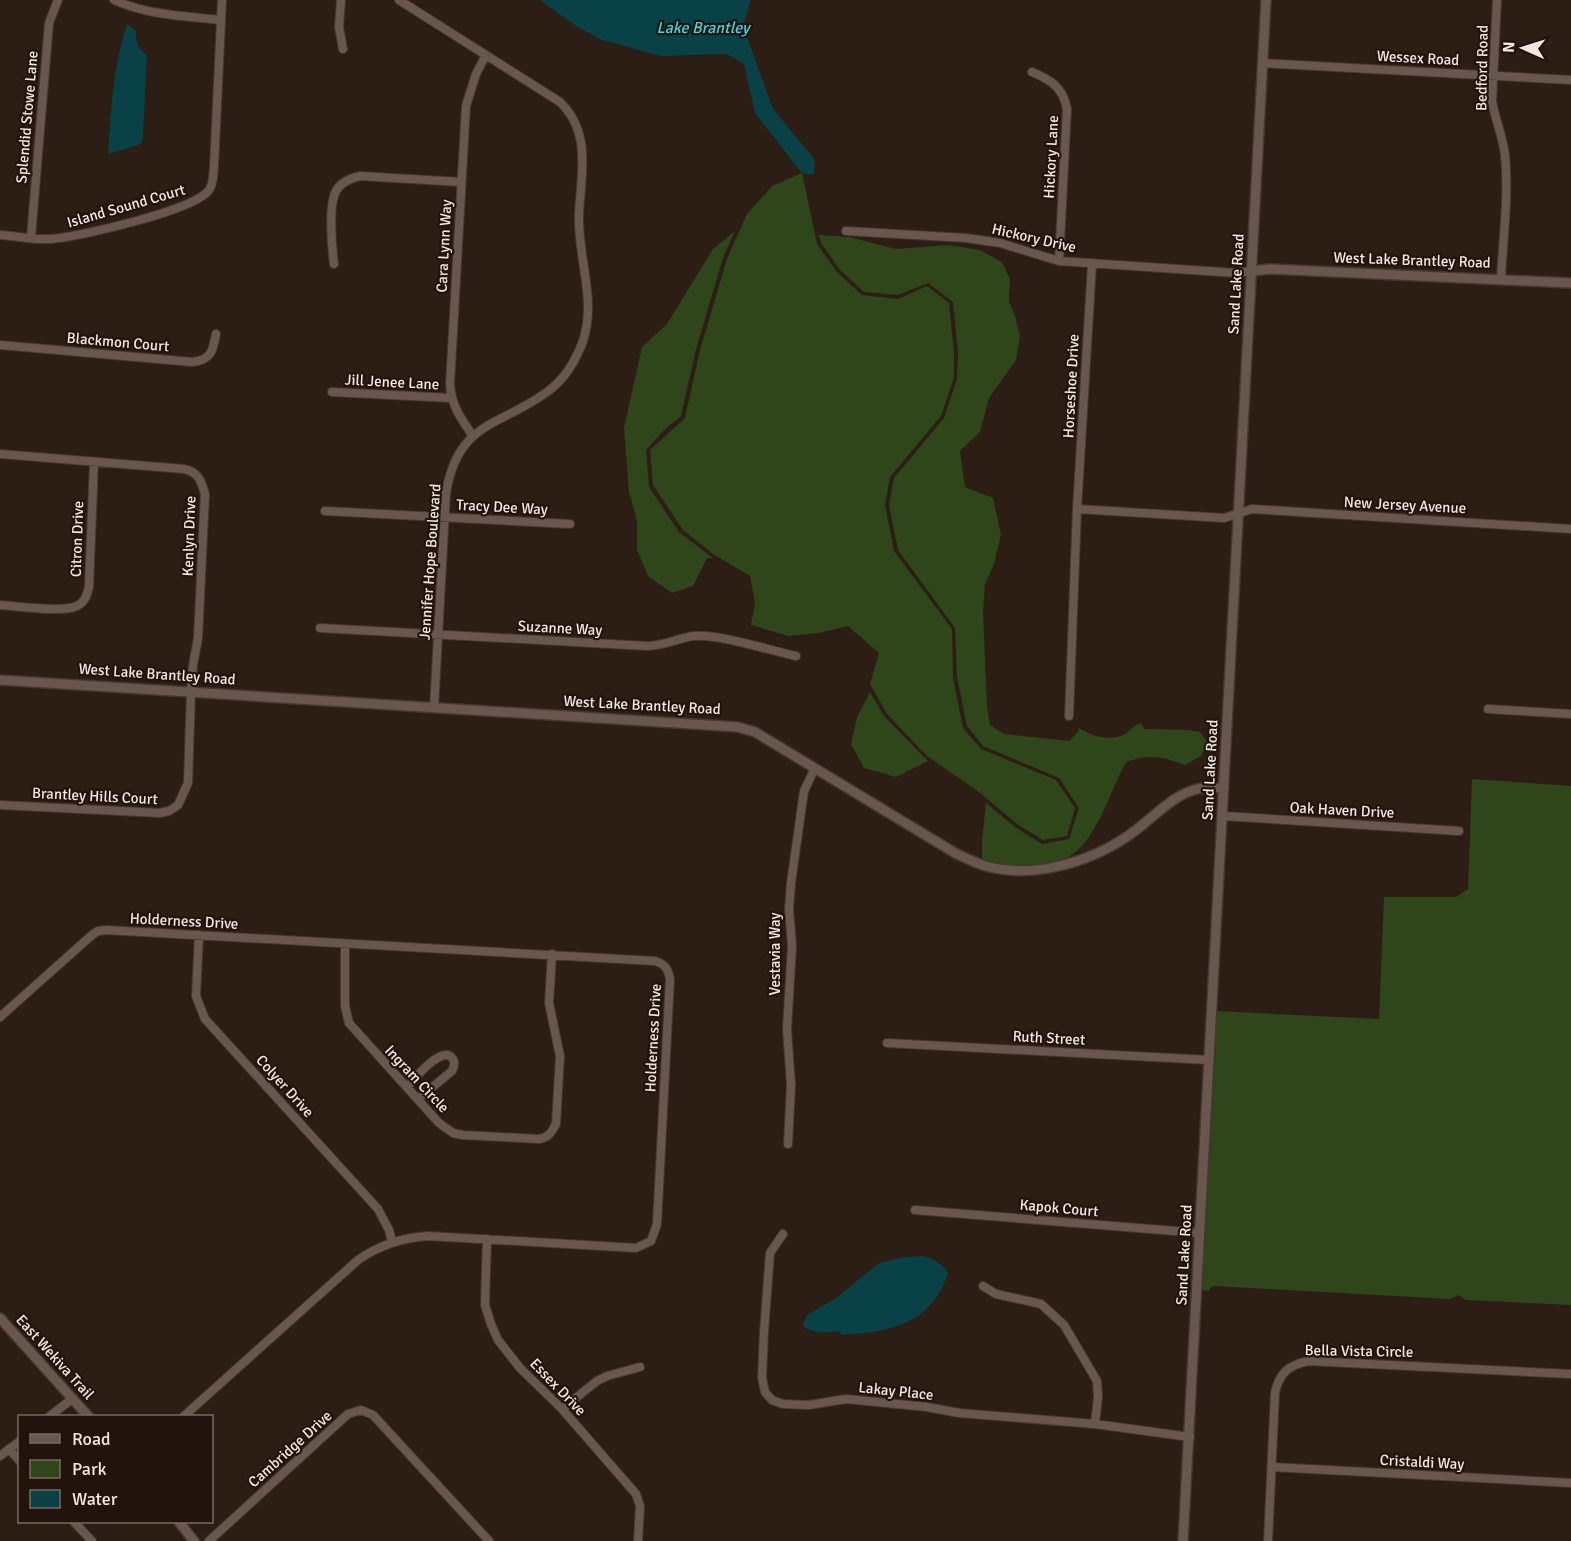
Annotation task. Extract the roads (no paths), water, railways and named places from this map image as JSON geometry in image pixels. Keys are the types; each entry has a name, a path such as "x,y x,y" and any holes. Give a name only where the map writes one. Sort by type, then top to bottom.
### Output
{"street":[{"name":"Splendid Stowe Lane","path":"31,237 49,23 58,0"},
{"path":"114,0 122,4 169,14 221,20"},
{"name":"Island Sound Court","path":"0,235 48,239 72,236 182,206 201,198 209,190 213,181 214,167 222,0"},
{"path":"342,0 339,27 343,49"},
{"name":"Jennifer Hope Boulevard","path":"399,0 560,102 571,113 582,139 578,232 588,298 588,317 583,340 561,380 546,393 490,423 472,436 454,462 449,475 444,517 434,708"},
{"name":"Sand Lake Road","path":"1183,1541 1266,0"},
{"name":"Bedford Road","path":"1497,0 1493,109 1505,152 1507,176 1501,279"},
{"name":"Cara Lynn Way","path":"472,436 451,398 466,106 476,74 486,55"},
{"name":"Wessex Road","path":"1263,63 1571,80"},
{"name":"Hickory Lane","path":"1032,72 1059,87 1067,109 1059,261"},
{"path":"334,264 331,244 333,201 336,191 351,179 360,177 461,182"},
{"name":"Hickory Drive","path":"846,231 966,238 1000,243 1059,261 1236,273 1252,271"},
{"name":"Horseshoe Drive","path":"1069,716 1077,509 1092,264"},
{"name":"West Lake Brantley Road","path":"1252,271 1571,283"},
{"name":"Blackmon Court","path":"0,345 192,362 208,358 212,353 216,334"},
{"name":"Jill Jenee Lane","path":"332,392 451,398"},
{"name":"Kenlyn Drive","path":"0,454 184,469 198,475 205,494 198,638 191,691"},
{"name":"Citron Drive","path":"0,605 65,609 78,606 83,602 89,587 94,462"},
{"path":"1077,509 1224,518 1238,513"},
{"name":"New Jersey Avenue","path":"1238,513 1252,509 1571,529"},
{"name":"Tracy Dee Way","path":"325,511 570,524"},
{"name":"Suzanne Way","path":"320,628 647,646 656,646 685,638 710,637 796,656"},
{"name":"West Lake Brantley Road","path":"0,680 738,727 755,732 955,853 989,867 1022,870 1055,867 1080,859 1121,840 1184,793 1198,789 1224,788"},
{"name":"Brantley Hills Court","path":"0,805 160,813 169,811 178,805 188,783 191,691"},
{"path":"1488,708 1571,714"},
{"name":"Vestavia Way","path":"788,1144 791,1085 787,1029 792,946 789,909 790,883 803,796 815,768"},
{"name":"Oak Haven Drive","path":"1223,816 1459,831"},
{"name":"Holderness Drive","path":"0,1017 98,931 552,954 655,961 663,963 668,969 670,979 657,1224 651,1241 636,1248 428,1236 392,1242 358,1260 185,1415"},
{"name":"Colyer Drive","path":"199,935 196,996 205,1019 378,1209 389,1230 392,1242"},
{"name":"Ingram Circle","path":"345,945 345,1006 349,1023 439,1123 453,1133 539,1139 551,1134 556,1124 560,1056 549,1003 552,954"},
{"name":"Ruth Street","path":"887,1043 1209,1060"},
{"path":"407,1087 436,1057 445,1054 454,1059 455,1065 452,1071 418,1099"},
{"name":"Kapok Court","path":"915,1210 1200,1233"},
{"name":"Lakay Place","path":"783,1234 770,1254 764,1332 762,1378 765,1392 772,1400 783,1404 809,1405 846,1399 927,1407 959,1413 1095,1424 1190,1437"},
{"name":"Essex Drive","path":"487,1239 485,1305 498,1340 520,1368 562,1409 636,1494 640,1506 638,1541"},
{"path":"983,1287 996,1294 1041,1304 1064,1325 1097,1380 1095,1424"},
{"name":"East Wekiva Trail","path":"0,1318 87,1415"},
{"name":"Bella Vista Circle","path":"1268,1541 1275,1393 1278,1381 1286,1370 1296,1364 1308,1361 1571,1374"},
{"path":"562,1409 597,1381 640,1367"},
{"path":"51,1415 72,1399"},
{"name":"Cambridge Drive","path":"209,1541 348,1414 361,1410 373,1415 489,1541"},
{"path":"0,1456 18,1442"},
{"path":"9,1449 18,1459"},
{"name":"Cristaldi Way","path":"1272,1467 1571,1483"},
{"path":"76,1523 92,1541"},
{"path":"180,1523 194,1541"}],"water":[{"name":"Lake Brantley","path":"540,0 751,0 743,26 773,109 815,160 814,173 809,175 802,173 755,113 744,64 727,54 661,56 602,40 576,26"},
{"path":"127,24 136,31 138,45 147,55 142,143 108,154 116,72"},
{"path":"923,1256 937,1262 948,1273 941,1290 931,1304 907,1322 877,1331 842,1335 838,1331 820,1332 804,1327 803,1323 808,1314 835,1299 879,1263 905,1257"}]}
